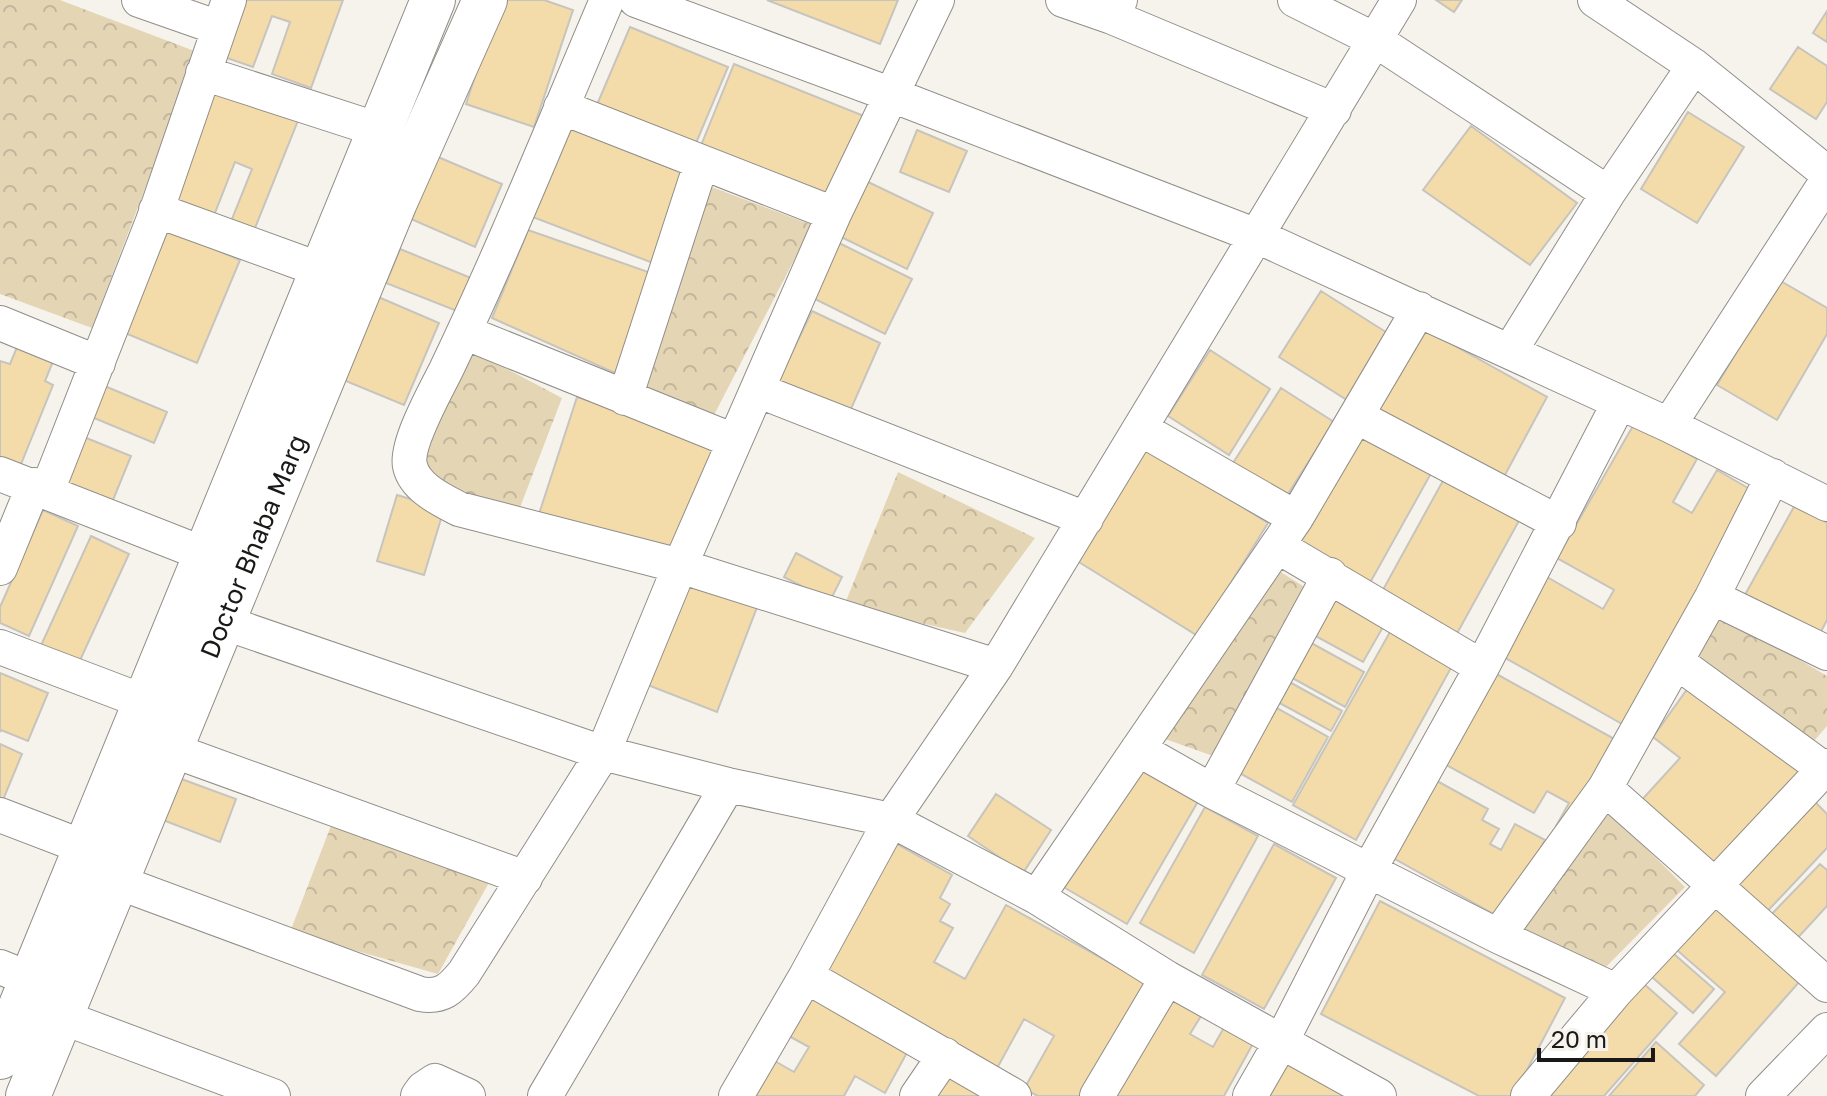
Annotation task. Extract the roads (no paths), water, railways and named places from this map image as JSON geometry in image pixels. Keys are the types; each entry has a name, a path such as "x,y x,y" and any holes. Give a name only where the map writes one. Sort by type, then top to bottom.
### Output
{"street":[{"path":"0,568 41,488 98,363 156,210 224,14 139,0"},
{"name":"Doctor Bhaba Marg","path":"224,562 321,270 433,0"},
{"name":"Doctor Bhaba Marg","path":"28,1096 169,749 202,615 224,562 395,202 485,0"},
{"path":"607,0 413,444 409,466 419,482 434,496 459,509 680,566 996,666"},
{"path":"636,0 1257,236 1669,425 1827,503"},
{"path":"115,881 405,989 433,996 450,990 464,973 603,753 680,566 834,214 937,0"},
{"path":"1063,0 1116,8 1334,110"},
{"path":"1295,0 1377,41 1608,193"},
{"path":"736,1096 891,820 996,666 1377,41 1399,0"},
{"path":"1595,0 1694,66 1827,173"},
{"path":"1510,351 1608,193 1694,66"},
{"path":"203,73 379,130"},
{"path":"561,107 834,214"},
{"path":"625,398 701,164"},
{"path":"1669,425 1827,181"},
{"path":"156,210 321,270"},
{"path":"1037,897 1296,518 1419,309"},
{"path":"0,323 98,363"},
{"path":"464,332 734,441"},
{"path":"757,390 1086,519"},
{"path":"1250,1096 1369,870 1559,523 1619,403"},
{"path":"1356,416 1559,523"},
{"path":"1141,429 1296,518"},
{"path":"0,474 224,562"},
{"path":"1498,936 1605,788 1712,597 1773,476"},
{"path":"1277,546 1482,667"},
{"path":"1212,791 1330,575"},
{"path":"1712,597 1827,653"},
{"path":"202,615 603,753 728,785 891,820 1037,897 1167,978 1379,1096"},
{"name":"Doctor Bhaba Marg","path":"0,1057 16,974 86,848 145,702 202,615"},
{"path":"0,647 145,702"},
{"path":"1528,1096 1616,991 1826,767 1677,662"},
{"path":"169,749 525,878"},
{"path":"1138,749 1212,791 1498,936 1616,991"},
{"path":"545,1096 728,785"},
{"path":"1605,788 1827,985"},
{"path":"0,815 86,848"},
{"path":"806,976 1014,1096"},
{"path":"1097,1096 1167,978"},
{"path":"59,1016 273,1096"},
{"path":"1763,1096 1827,1030"},
{"path":"917,1096 945,1055"},
{"path":"418,1096 435,1081 468,1096"}]}
